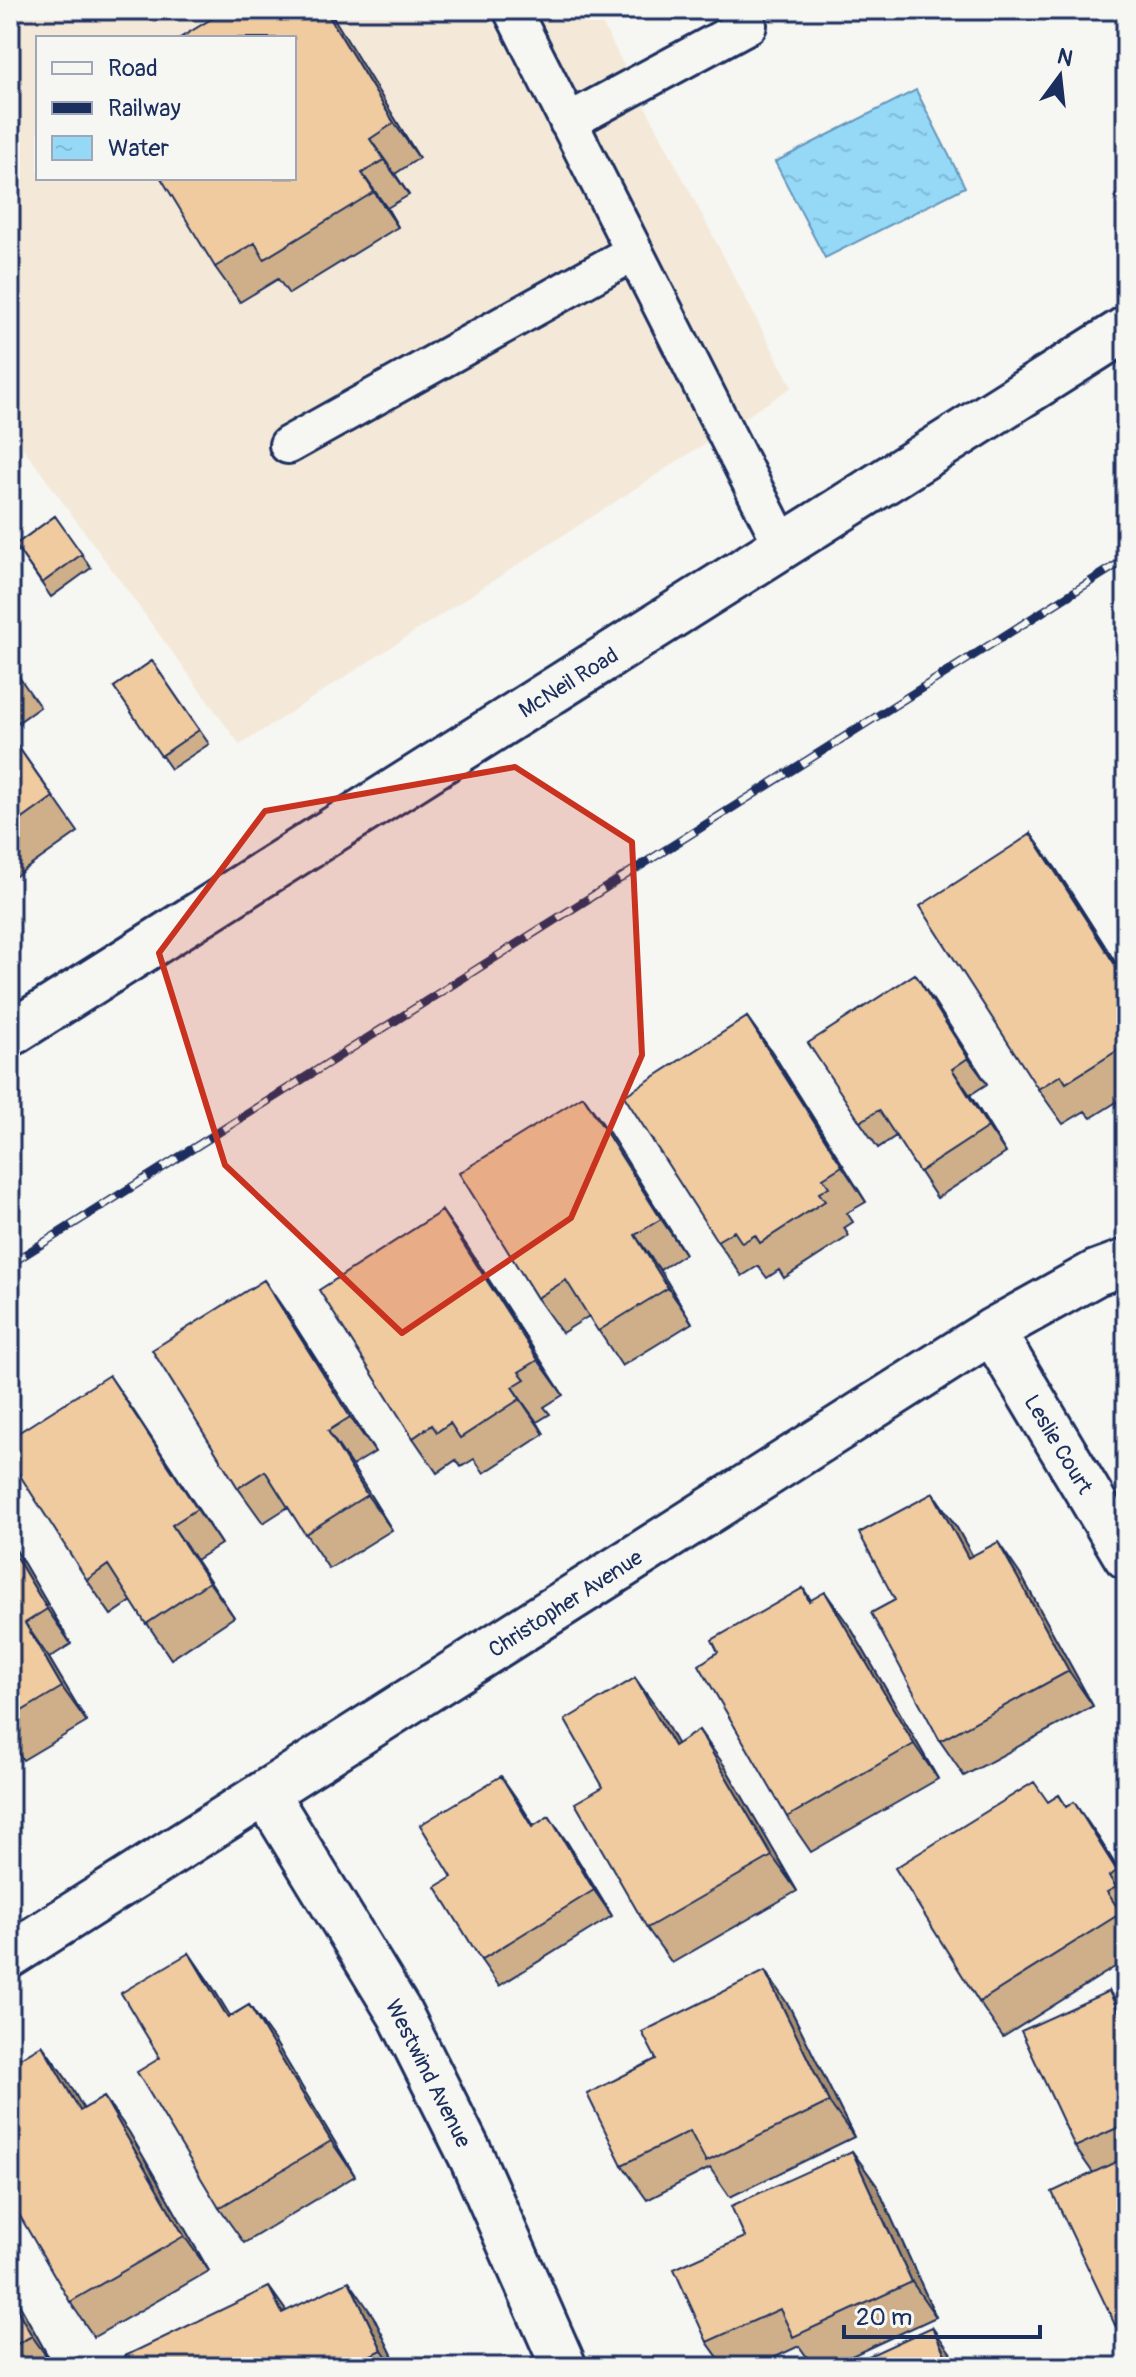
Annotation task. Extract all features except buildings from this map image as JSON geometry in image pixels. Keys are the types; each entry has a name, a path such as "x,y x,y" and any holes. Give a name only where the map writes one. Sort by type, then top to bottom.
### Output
{"street":[{"name":"McNeil Road","path":"10,1034 1126,329"},
{"name":"Christopher Avenue","path":"10,1955 992,1331 1096,1273 1126,1262"},
{"name":"Leslie Court","path":"992,1331 1126,1556"},
{"name":"Westwind Avenue","path":"266,1794 400,2014 472,2158 564,2367"}],"lane":[{"path":"512,10 783,546"},
{"path":"568,122 753,15"},
{"path":"288,445 634,252"}],"highlighted area":[{"path":"515,767 632,842 642,1055 571,1218 402,1333 225,1165 159,953 265,811"}],"shaded area":[{"path":"10,10 595,10 792,387 240,745 10,430"}],"water":[{"path":"916,90 965,187 825,258 775,162"}],"railway":[{"path":"10,1264 1126,559"}]}
